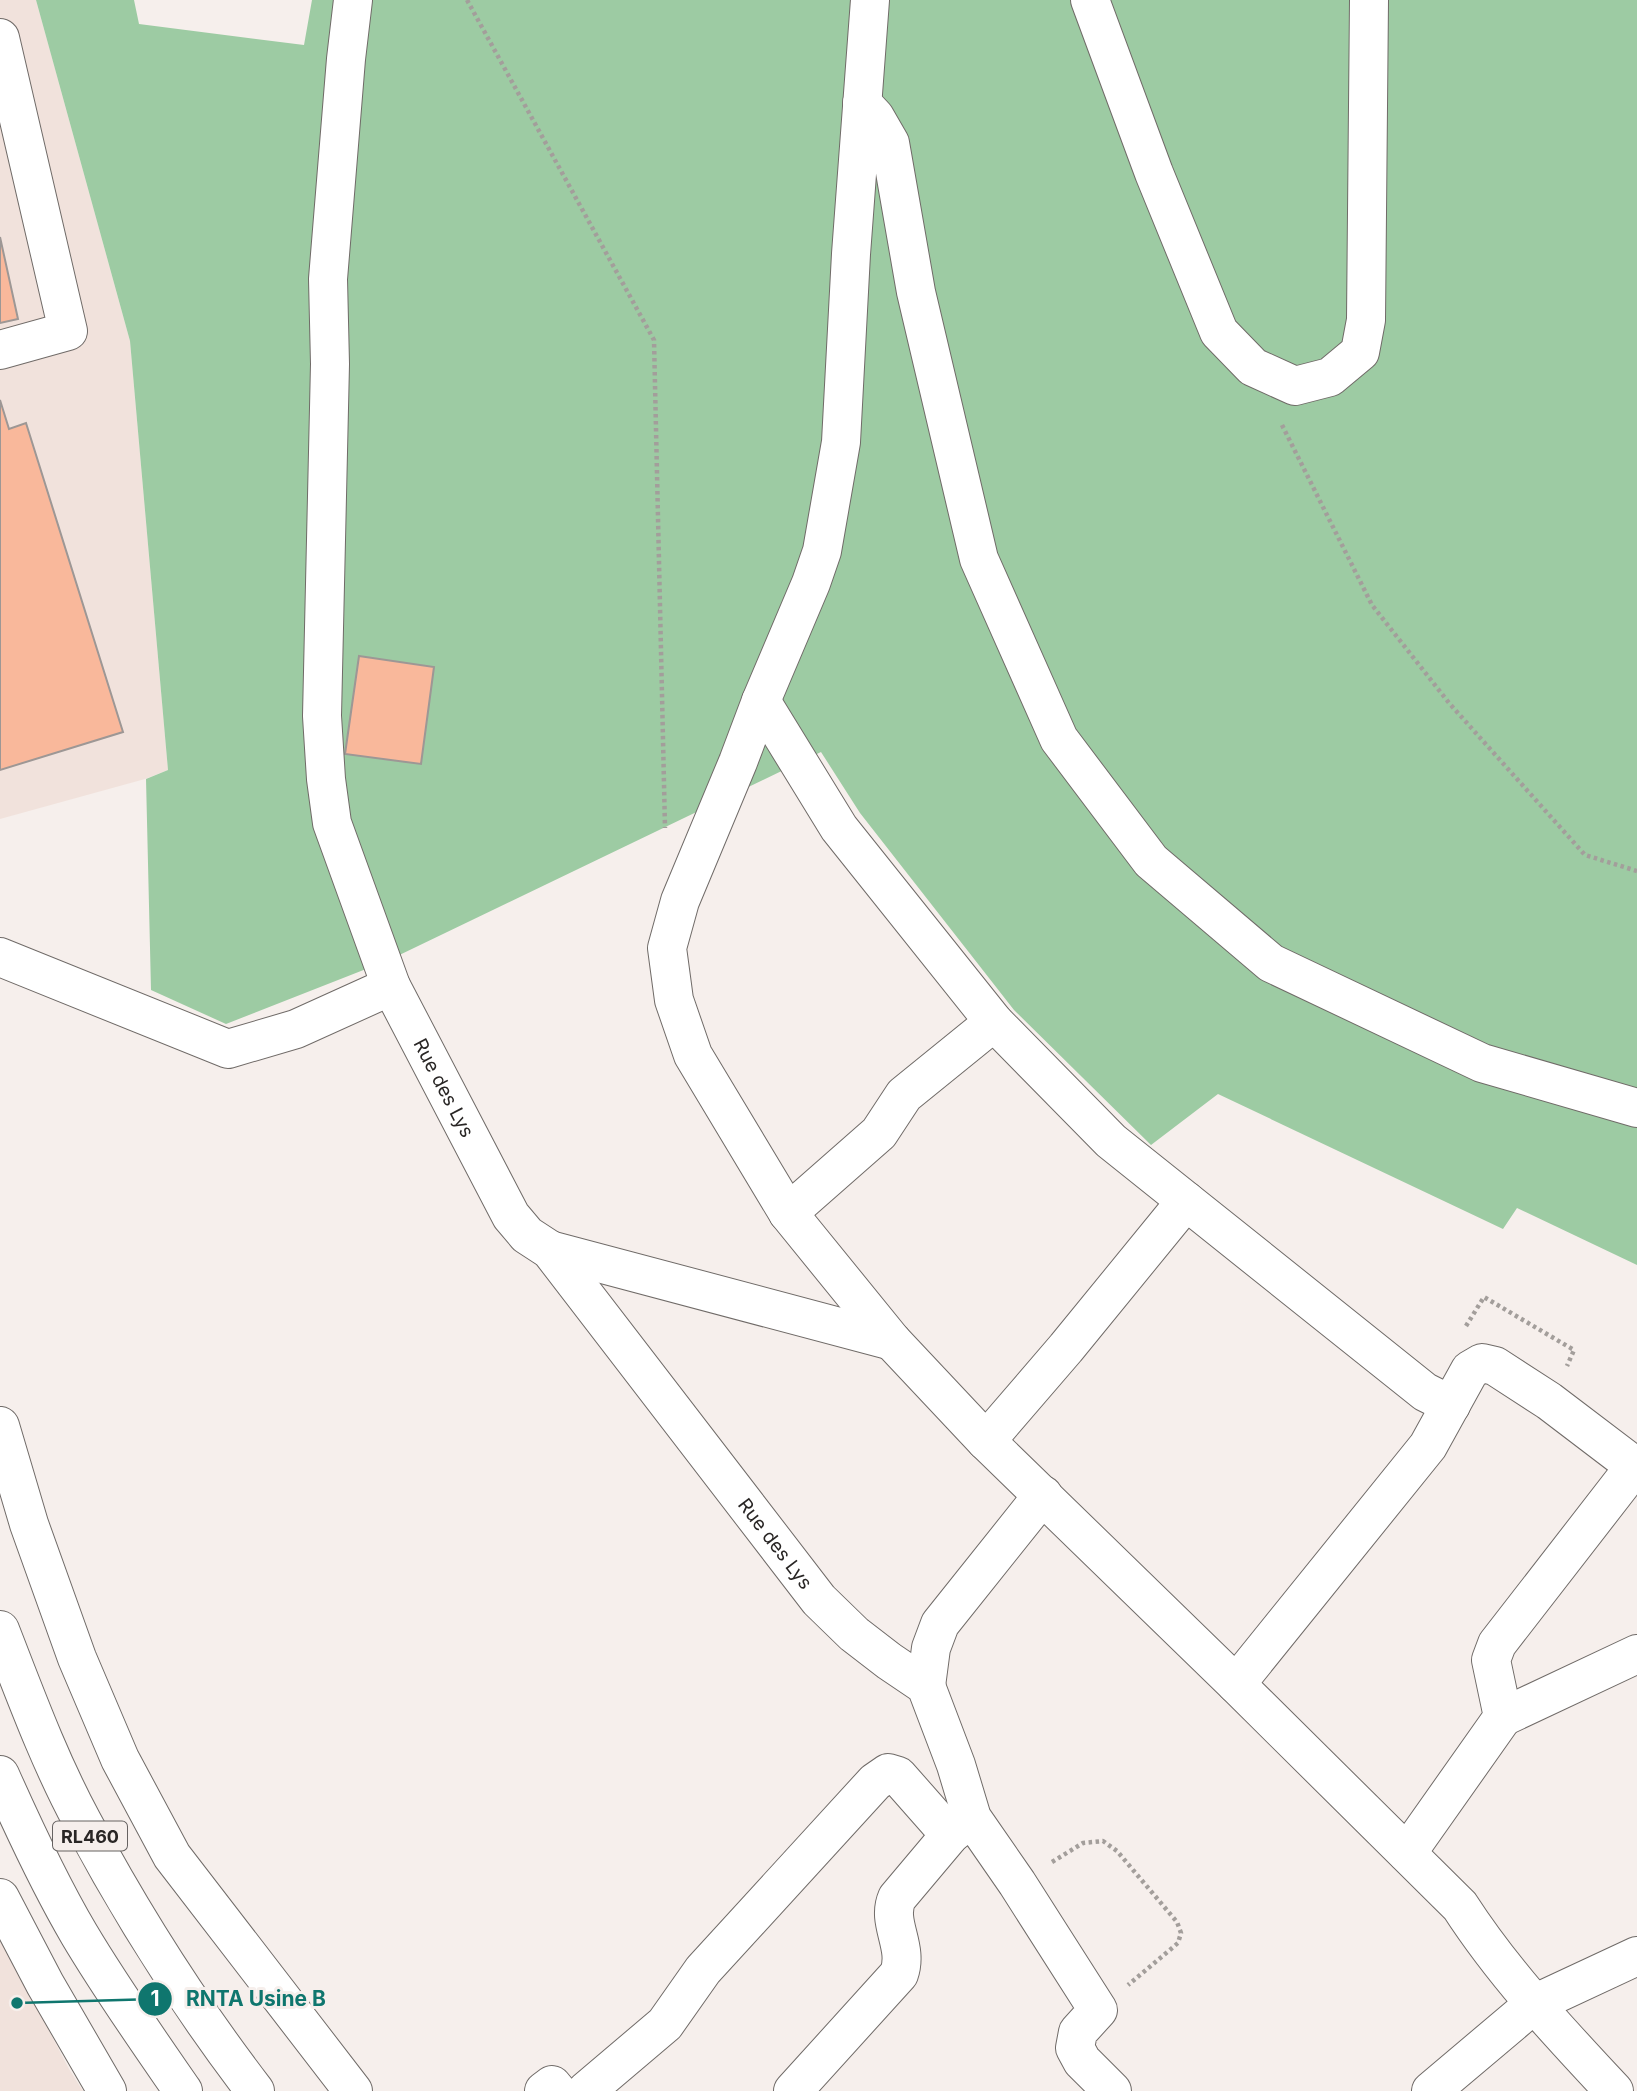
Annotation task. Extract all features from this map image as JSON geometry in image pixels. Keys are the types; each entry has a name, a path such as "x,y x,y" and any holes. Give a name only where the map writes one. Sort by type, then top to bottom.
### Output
{"street":[{"name":"Rue des Lys","path":"353,0 328,279 330,364 322,747 332,823 391,986 511,1216 527,1235 550,1250 819,1600 854,1634 926,1686"},
{"path":"870,0 851,254 841,442 822,551 811,583 680,901 667,948 674,1000 693,1055 788,1213 891,1341 986,1441 1460,1906 1483,1942 1534,2004 1614,2091"},
{"path":"1090,0 1154,173 1219,332 1253,366 1295,386 1330,377 1360,352 1366,320 1369,0"},
{"path":"0,38 68,331 0,350"},
{"path":"862,103 875,117 890,143 916,292 979,559 1059,739 1151,862 1271,962 1482,1063 1637,1108"},
{"path":"761,701 839,828 994,1021 1111,1141 1425,1392 1451,1405"},
{"path":"0,957 228,1049 296,1029 391,986"},
{"path":"788,1213 878,1133 904,1095 994,1021"},
{"path":"986,1441 1066,1348 1186,1200"},
{"path":"550,1250 891,1341"},
{"path":"1236,1684 1428,1446 1470,1370 1482,1363 1495,1366 1549,1401 1636,1467 1497,1644 1491,1660 1503,1717"},
{"path":"0,1426 29,1524 77,1658 120,1759 172,1856 352,2091"},
{"path":"793,2091 900,1973 902,1950 893,1908 897,1898 961,1826 956,1765 926,1686 931,1648 940,1624 1043,1495"},
{"name":"RL460","path":"0,1630 39,1730 80,1820 136,1916 208,2028 255,2091"},
{"path":"1407,1853 1503,1717 1637,1654"},
{"path":"586,2091 664,2024 703,1970 875,1782 888,1773 898,1776 961,1826 1017,1883 1098,2010 1078,2032 1074,2048 1082,2061 1112,2091"},
{"name":"RL460","path":"0,1775 27,1836 78,1932 132,2018 183,2091"},
{"path":"0,1898 45,1984 107,2091"},
{"path":"1431,2091 1534,2004 1637,1956"},
{"path":"544,2091 552,2085 558,2091"}],"path":[{"path":"467,0 654,340 665,830"},
{"path":"1253,366 1372,604 1450,704 1585,855 1637,871"},
{"path":"1017,1883 1083,1843 1103,1841 1117,1851 1177,1922 1181,1933 1178,1943 1098,2010"}],"shaded area":[{"path":"0,0 36,0 130,341 168,770 145,779 0,819"},
{"path":"0,1937 69,2069 83,2091 0,2091"}],"green space":[{"path":"36,0 134,0 139,24 304,45 312,0 1637,0 1637,1265 1517,1208 1503,1229 1218,1094 1151,1145 1014,1010 860,813 821,752 389,960 226,1024 151,990 146,779 168,770 130,341"}],"building":[{"path":"0,237 18,319 0,323"},
{"path":"0,400 9,429 26,423 123,732 0,770"},
{"path":"359,656 434,667 421,764 345,754"}],"place":[{"name":"RNTA Usine B","path":"17,2003"}]}
